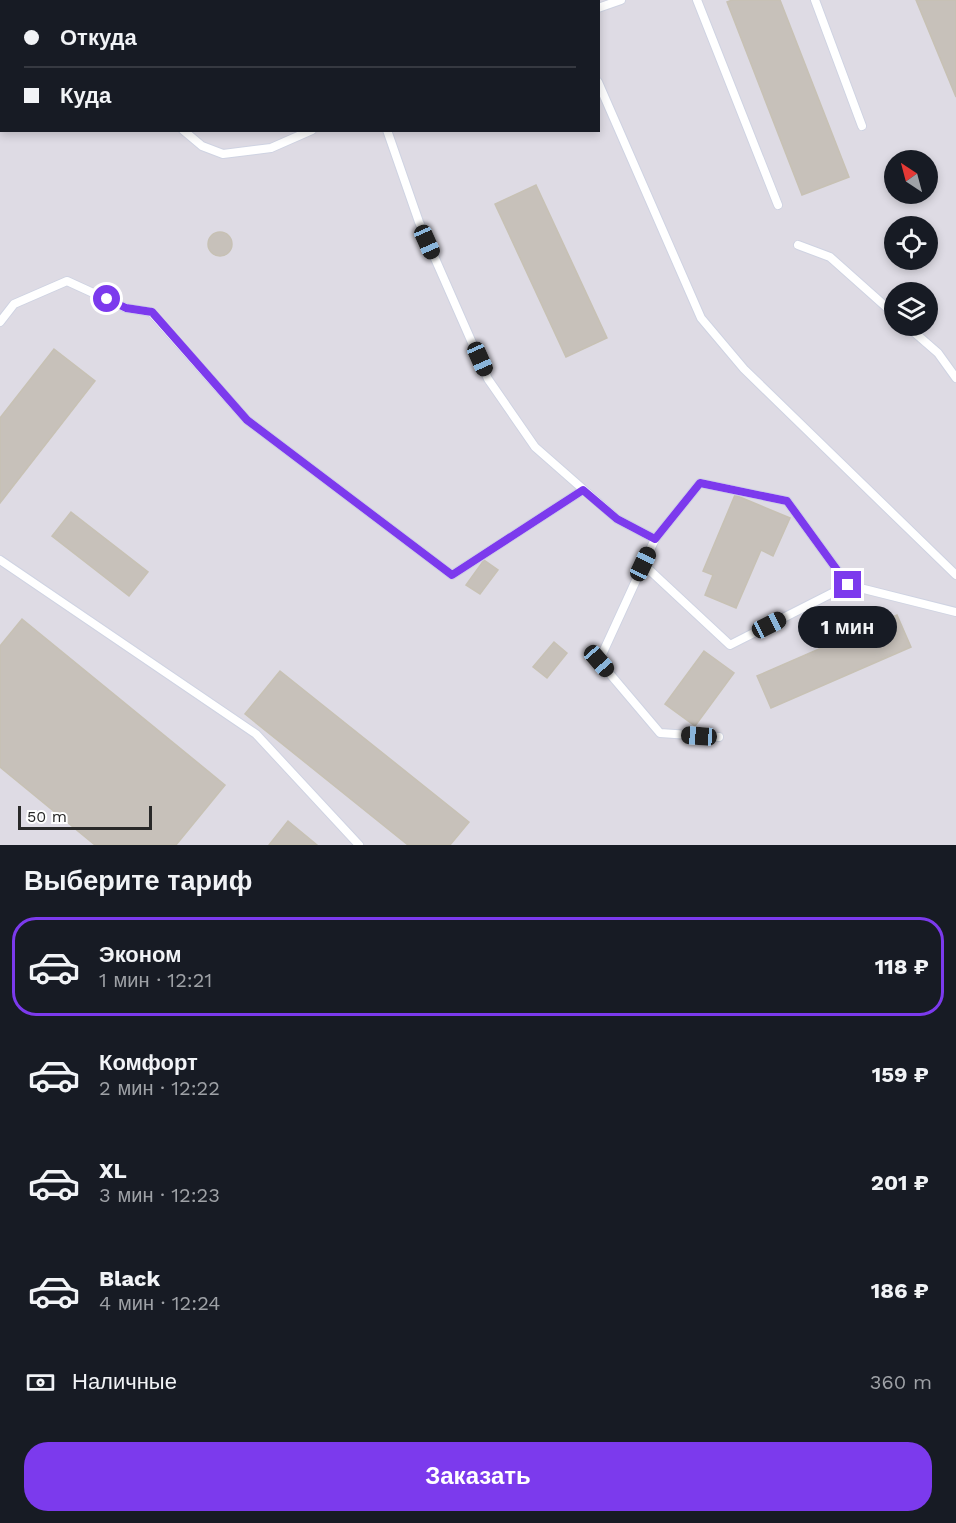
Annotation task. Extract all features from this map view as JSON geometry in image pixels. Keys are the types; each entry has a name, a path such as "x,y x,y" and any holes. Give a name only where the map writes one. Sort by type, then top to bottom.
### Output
{"lane":[{"path":"600,7 621,0"},
{"path":"697,0 778,205"},
{"path":"815,0 862,126"},
{"path":"600,87 701,318 744,369 956,575"},
{"path":"185,132 202,146 223,154 271,148 307,132"},
{"path":"388,132 419,222 488,379 535,447 617,519 655,539"},
{"path":"798,245 830,257 884,305"},
{"path":"0,322 14,304 67,281 126,308 152,312 247,420 452,575 583,490"},
{"path":"918,336 938,353 956,378"},
{"path":"719,737 660,733 599,661 655,539 700,483 787,501 848,585 956,612"},
{"path":"0,560 256,734 359,845"},
{"path":"643,564 730,645 848,585"}],"shaded area":[{"path":"600,0 956,0 956,845 0,845 0,132 600,132"}],"building":[{"path":"732,0 780,0 849,177 802,195 727,2"},
{"path":"916,0 956,0 956,97"},
{"path":"536,185 607,338 566,357 495,204"},
{"path":"220,232 228,236 232,244 228,252 220,256 212,252 208,244 212,236"},
{"path":"54,349 95,381 0,503 0,418"},
{"path":"735,495 790,518 773,556 761,550 736,608 705,595 713,575 703,571"},
{"path":"71,512 148,572 129,596 52,536"},
{"path":"484,560 498,570 480,594 466,585"},
{"path":"897,615 911,647 771,708 757,676"},
{"path":"22,619 225,785 176,845 95,845 0,767 0,646"},
{"path":"554,642 567,653 547,678 533,667"},
{"path":"704,651 734,673 695,726 665,704"},
{"path":"280,671 469,822 450,845 408,845 245,714"},
{"path":"288,821 317,845 269,845"}],"route":[{"path":"107,299 126,308 152,312 247,420 452,575 583,490 617,519 655,539 700,483 787,501 848,585"}]}
